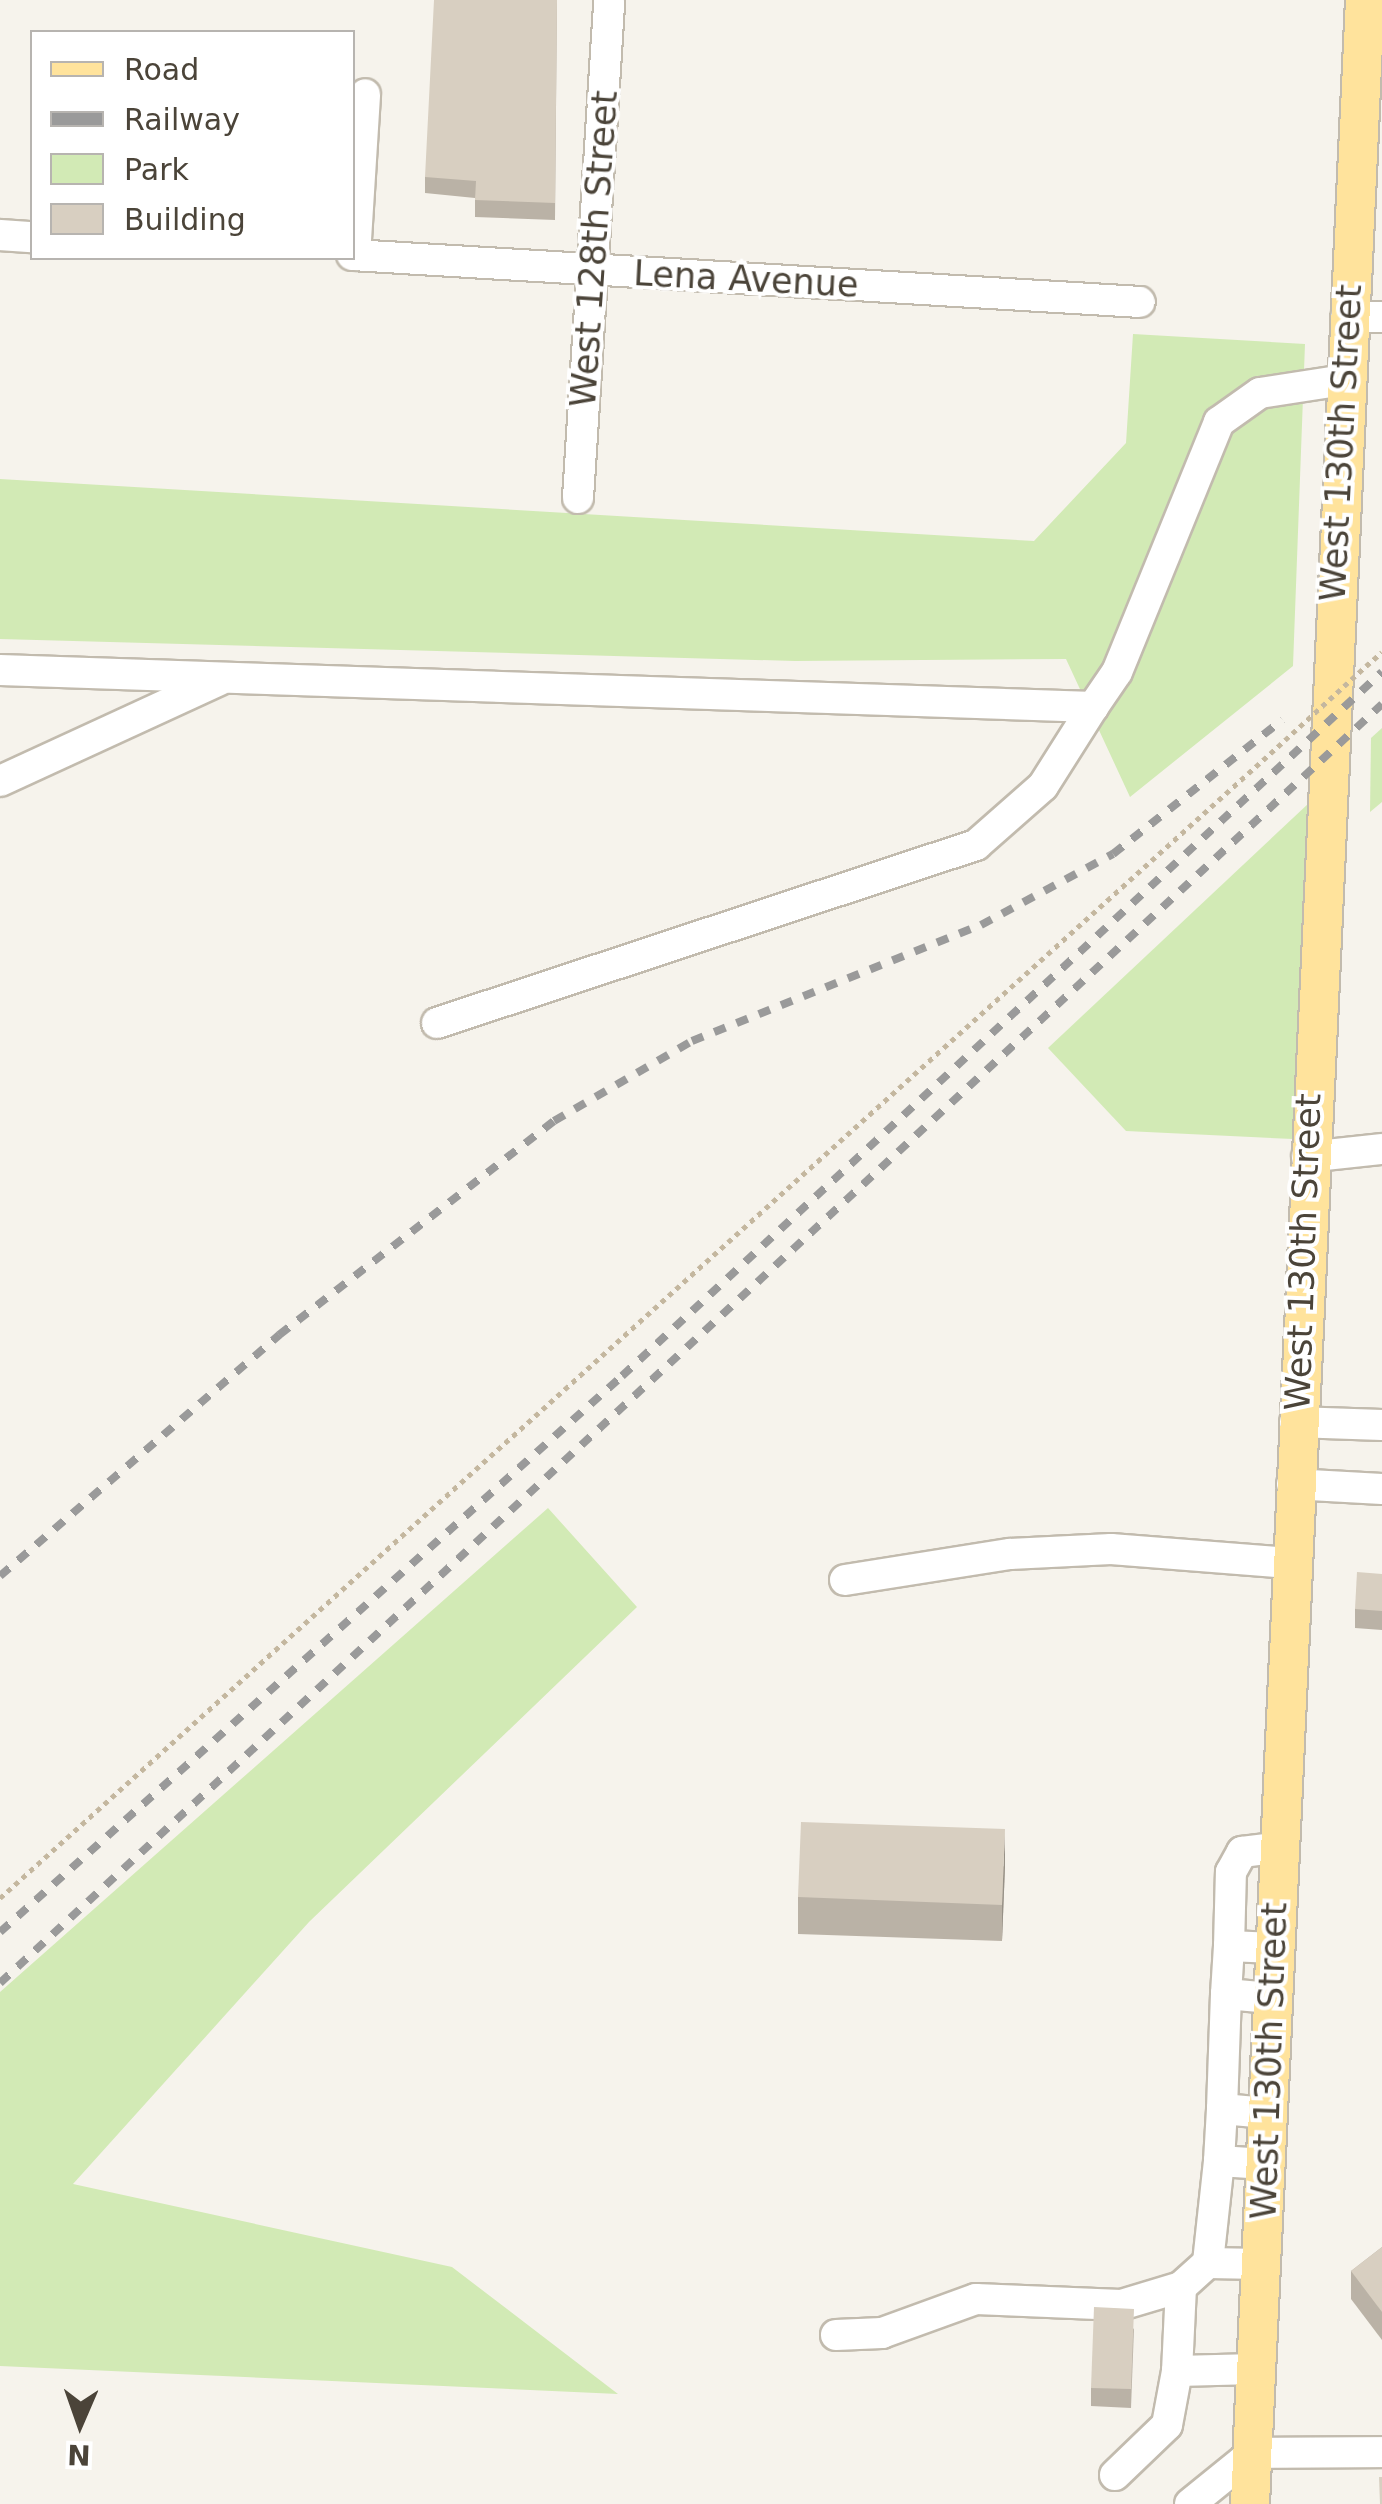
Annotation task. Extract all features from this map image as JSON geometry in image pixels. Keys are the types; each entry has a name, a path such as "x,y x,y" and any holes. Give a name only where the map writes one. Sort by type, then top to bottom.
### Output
{"main road":[{"name":"West 130th Street","path":"1250,2504 1306,1157 1344,380 1364,317 1366,0"}],"street":[{"name":"West 128th Street","path":"578,498 609,0"},
{"path":"355,240 365,94"},
{"path":"0,235 30,237"},
{"name":"Lena Avenue","path":"355,255 1140,302"},
{"path":"436,1022 976,846 1043,786 1117,672 1219,422 1260,393 1344,380"},
{"path":"0,670 1093,707"},
{"path":"0,781 224,678"},
{"path":"1306,1157 1382,1149"},
{"path":"1295,1422 1382,1426"},
{"path":"1292,1484 1382,1489"},
{"path":"845,1580 1010,1554 1111,1549 1289,1563"},
{"path":"836,2334 882,2332 976,2298 1121,2305 1181,2287 1208,2263 1219,2160 1234,1857 1277,1848"},
{"path":"1228,1946 1274,1948"},
{"path":"1226,1994 1272,1998"},
{"path":"1222,2109 1267,2113"},
{"path":"1219,2160 1265,2164"},
{"path":"1208,2263 1261,2264"},
{"path":"1115,2475 1168,2425 1177,2372 1181,2287"},
{"path":"1177,2372 1256,2369"},
{"path":"1190,2504 1253,2453 1382,2452"}],"path":[{"path":"0,1898 1382,652"}],"green space":[{"path":"1133,334 1305,344 1293,666 1130,797 1066,659 795,661 0,639 0,479 1034,541 1126,443"},
{"path":"1382,728 1382,802 1370,812 1371,738"},
{"path":"1309,803 1293,1139 1126,1131 1048,1048"},
{"path":"548,1508 637,1607 309,1922 73,2184 452,2267 618,2394 0,2366 0,1992"}],"building":[{"path":"434,0 557,0 555,203 475,200 476,181 425,177"},
{"path":"1357,1572 1382,1574 1382,1611 1355,1609"},
{"path":"801,1822 1005,1829 1002,1905 798,1897"},
{"path":"1382,2247 1382,2312 1351,2271"},
{"path":"1094,2307 1134,2309 1131,2389 1091,2388"},
{"path":"1382,2477 1382,2504 1380,2504"}],"railway":[{"path":"0,1932 622,1376 1382,672"},
{"path":"0,1983 1382,704"},
{"path":"0,1576 279,1335 554,1121 692,1041 981,925 1113,854 1282,720"}]}
